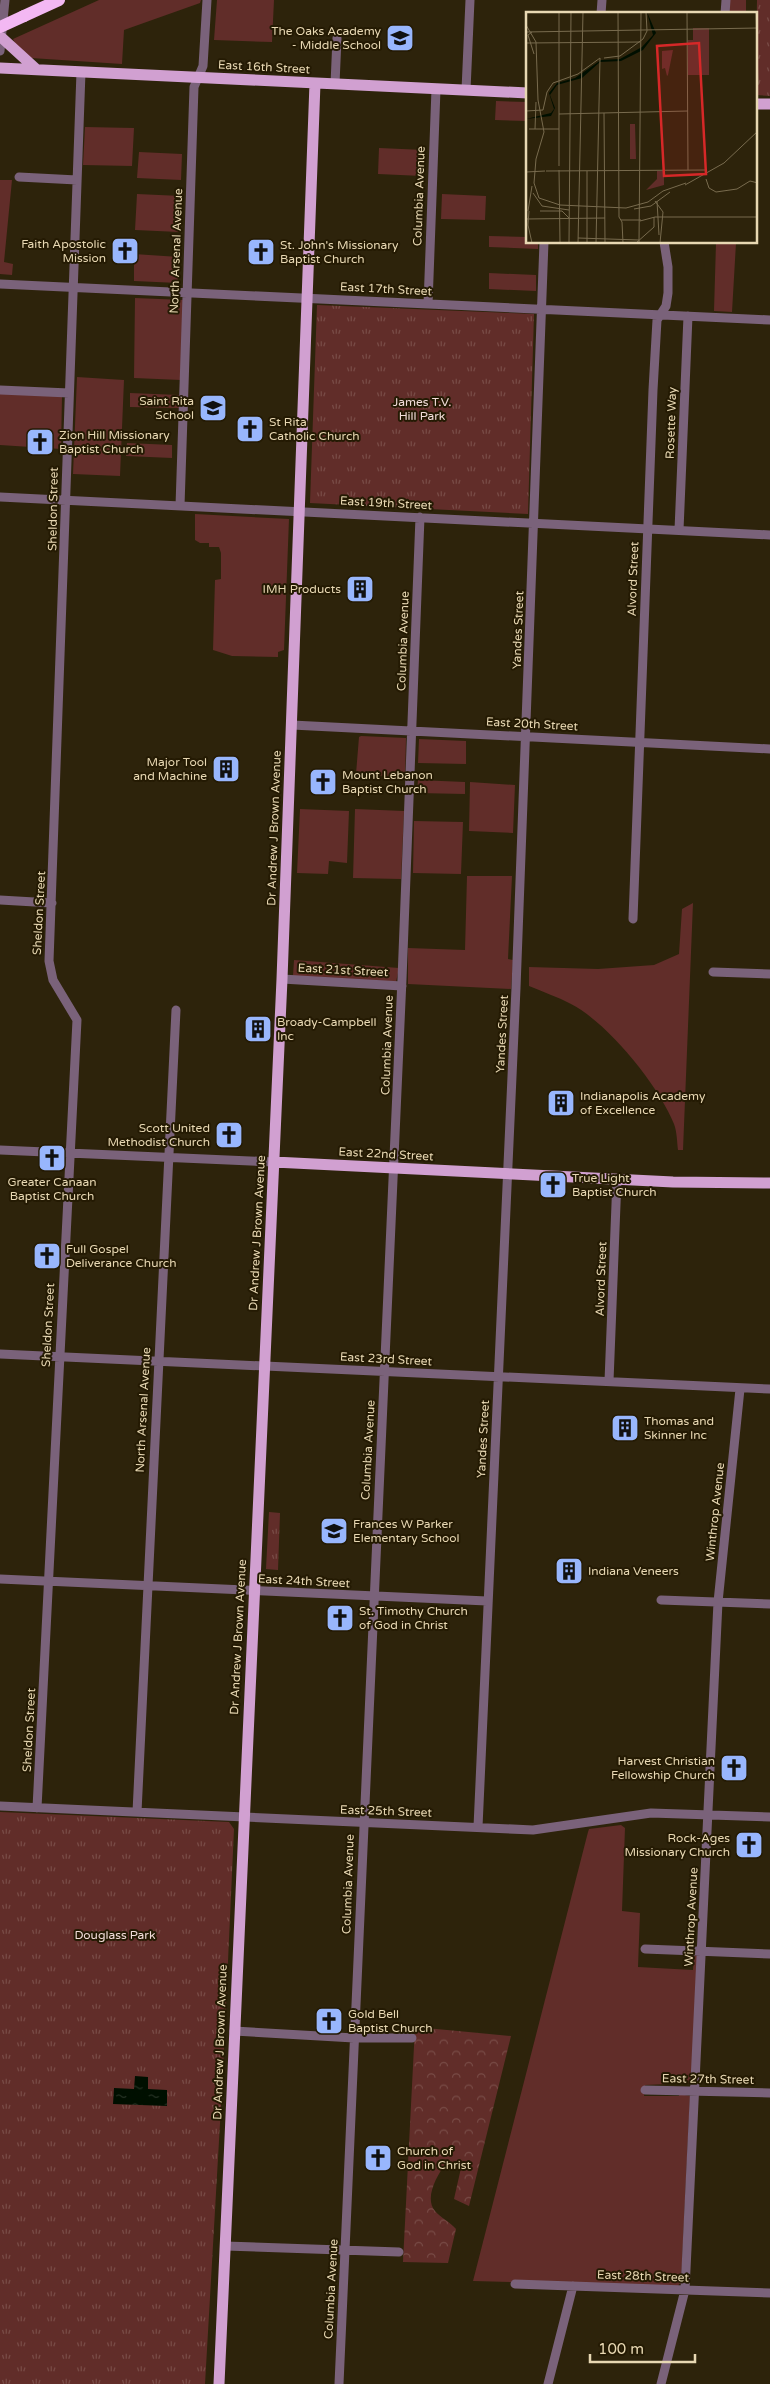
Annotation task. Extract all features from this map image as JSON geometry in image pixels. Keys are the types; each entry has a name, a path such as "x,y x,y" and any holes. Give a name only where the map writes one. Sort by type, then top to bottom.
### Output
{"highway":[{"path":"1,32 24,16 59,0"}],"main road":[{"path":"1,32 36,69"},
{"name":"East 16th Street","path":"0,68 526,93"},
{"name":"Dr Andrew J Brown Avenue","path":"219,2384 282,979 316,83"},
{"name":"East 22nd Street","path":"274,1162 617,1179 770,1183"}],"street":[{"path":"0,51 5,0"},
{"name":"North Arsenal Avenue","path":"180,506 194,87 203,66 207,0"},
{"path":"466,90 470,0"},
{"path":"334,84 337,38"},
{"name":"Sheldon Street","path":"37,1808 77,1020 50,972 81,72"},
{"name":"Columbia Avenue","path":"428,304 436,89"},
{"path":"19,177 77,180"},
{"name":"Yandes Street","path":"478,1827 508,1173 544,244"},
{"name":"Alvord Street","path":"633,919 653,382 657,320 666,306 668,293 668,267 664,244"},
{"name":"East 17th Street","path":"0,284 770,320"},
{"name":"Rosette Way","path":"679,530 688,316"},
{"path":"0,390 69,393"},
{"name":"East 19th Street","path":"0,497 770,535"},
{"name":"Columbia Avenue","path":"340,2384 363,1823 413,731 420,517"},
{"name":"East 20th Street","path":"292,725 770,749"},
{"path":"0,900 52,903"},
{"path":"713,972 770,974"},
{"name":"East 21st Street","path":"282,979 402,986"},
{"name":"North Arsenal Avenue","path":"137,1812 176,1010"},
{"name":"East 22nd Street","path":"0,1150 274,1162"},
{"name":"Alvord Street","path":"609,1381 617,1179"},
{"name":"East 23rd Street","path":"0,1354 770,1389"},
{"name":"Winthrop Avenue","path":"661,2384 685,2290 718,1602 740,1389"},
{"name":"East 24th Street","path":"0,1580 487,1601"},
{"path":"661,1600 770,1604"},
{"name":"East 25th Street","path":"0,1806 243,1818 541,1829 648,1813 770,1816"},
{"path":"645,1949 770,1954"},
{"path":"234,2031 354,2038 412,2038"},
{"name":"East 27th Street","path":"645,2090 770,2092"},
{"path":"225,2246 399,2252"},
{"name":"East 28th Street","path":"515,2284 770,2293"},
{"path":"548,2384 573,2286"}],"green space":[{"path":"99,0 201,0 200,3 124,30 122,64 31,58 18,49 13,39"},
{"path":"217,0 274,0 272,42 214,40"},
{"path":"730,0 746,0 746,12 729,12"},
{"path":"757,0 770,0 770,96 758,95"},
{"path":"496,101 526,102 526,121 495,120"},
{"path":"85,127 134,128 132,166 83,165"},
{"path":"379,148 424,150 422,176 378,174"},
{"path":"139,152 182,154 181,180 137,178"},
{"path":"0,180 12,180 4,262 13,264 12,275 0,274"},
{"path":"137,194 181,196 179,232 135,230"},
{"path":"442,194 486,196 485,220 441,219"},
{"path":"489,236 526,237 526,244 538,244 538,249 489,247"},
{"path":"716,244 736,244 732,312 714,311"},
{"path":"134,254 179,257 178,283 134,281"},
{"path":"489,273 536,275 536,291 489,289"},
{"path":"135,298 184,300 181,380 134,378"},
{"name":"James T.V. Hill Park","path":"317,305 534,314 528,514 310,503"},
{"path":"77,377 124,380 120,476 73,474"},
{"path":"0,393 62,396 61,449 0,445"},
{"path":"130,393 179,395 179,408 130,407"},
{"path":"127,443 172,445 172,458 126,456"},
{"path":"195,514 289,519 284,650 278,652 278,657 232,656 213,650 215,580 221,579 221,553 219,547 209,547 209,543 200,543 195,540"},
{"path":"359,737 406,738 405,777 356,774"},
{"path":"419,739 466,741 466,764 418,763"},
{"path":"418,780 465,782 465,794 417,793"},
{"path":"470,782 515,785 513,833 469,831"},
{"path":"300,809 349,811 347,863 329,861 328,874 297,873"},
{"path":"355,809 404,811 401,879 353,878"},
{"path":"414,821 463,822 461,874 413,873"},
{"path":"467,876 512,876 508,959 513,960 511,989 408,984 408,948 465,950"},
{"path":"693,903 683,1150 678,1150 675,1127 667,1109 645,1074 601,1025 566,1001 529,986 529,967 598,969 654,965 679,954 682,909"},
{"path":"294,960 399,968 396,982 293,976"},
{"path":"269,1512 280,1513 278,1570 266,1569"},
{"name":"Douglass Park","path":"0,1812 229,1822 234,1829 223,2071 205,2384 0,2384"},
{"path":"621,1825 625,1828 622,1911 640,1913 638,1967 693,1970 694,1956 698,1956 692,2083 668,2082 668,2084 645,2085 644,2096 679,2096 679,2094 690,2096 681,2284 678,2287 473,2281 588,1832 589,1829"},
{"path":"415,2027 511,2036 469,2206 454,2199 461,2168 445,2164 431,2194 432,2206 435,2211 456,2229 448,2263 403,2262"}],"water":[{"path":"135,2076 148,2077 148,2089 167,2090 167,2106 113,2104 114,2088 134,2089"}],"place":[{"name":"The Oaks Academy - Middle School","path":"400,38"},
{"name":"Faith Apostolic Mission","path":"125,251"},
{"name":"St. John's Missionary Baptist Church","path":"261,252"},
{"name":"Saint Rita School","path":"213,408"},
{"name":"St Rita Catholic Church","path":"250,429"},
{"name":"Zion Hill Missionary Baptist Church","path":"40,442"},
{"name":"IMH Products","path":"360,589"},
{"name":"Major Tool and Machine","path":"226,769"},
{"name":"Mount Lebanon Baptist Church","path":"323,782"},
{"name":"Broady-Campbell Inc","path":"258,1029"},
{"name":"Indianapolis Academy of Excellence","path":"561,1103"},
{"name":"Scott United Methodist Church","path":"229,1135"},
{"name":"Greater Canaan Baptist Church","path":"52,1158"},
{"name":"True Light Baptist Church","path":"553,1185"},
{"name":"Full Gospel Deliverance Church","path":"47,1256"},
{"name":"Thomas and Skinner Inc","path":"625,1428"},
{"name":"Frances W Parker Elementary School","path":"334,1531"},
{"name":"Indiana Veneers","path":"569,1571"},
{"name":"St. Timothy Church of God in Christ","path":"340,1618"},
{"name":"Harvest Christian Fellowship Church","path":"734,1768"},
{"name":"Rock-Ages Missionary Church","path":"749,1845"},
{"name":"Gold Bell Baptist Church","path":"329,2021"},
{"name":"Church of God in Christ","path":"378,2158"}]}
